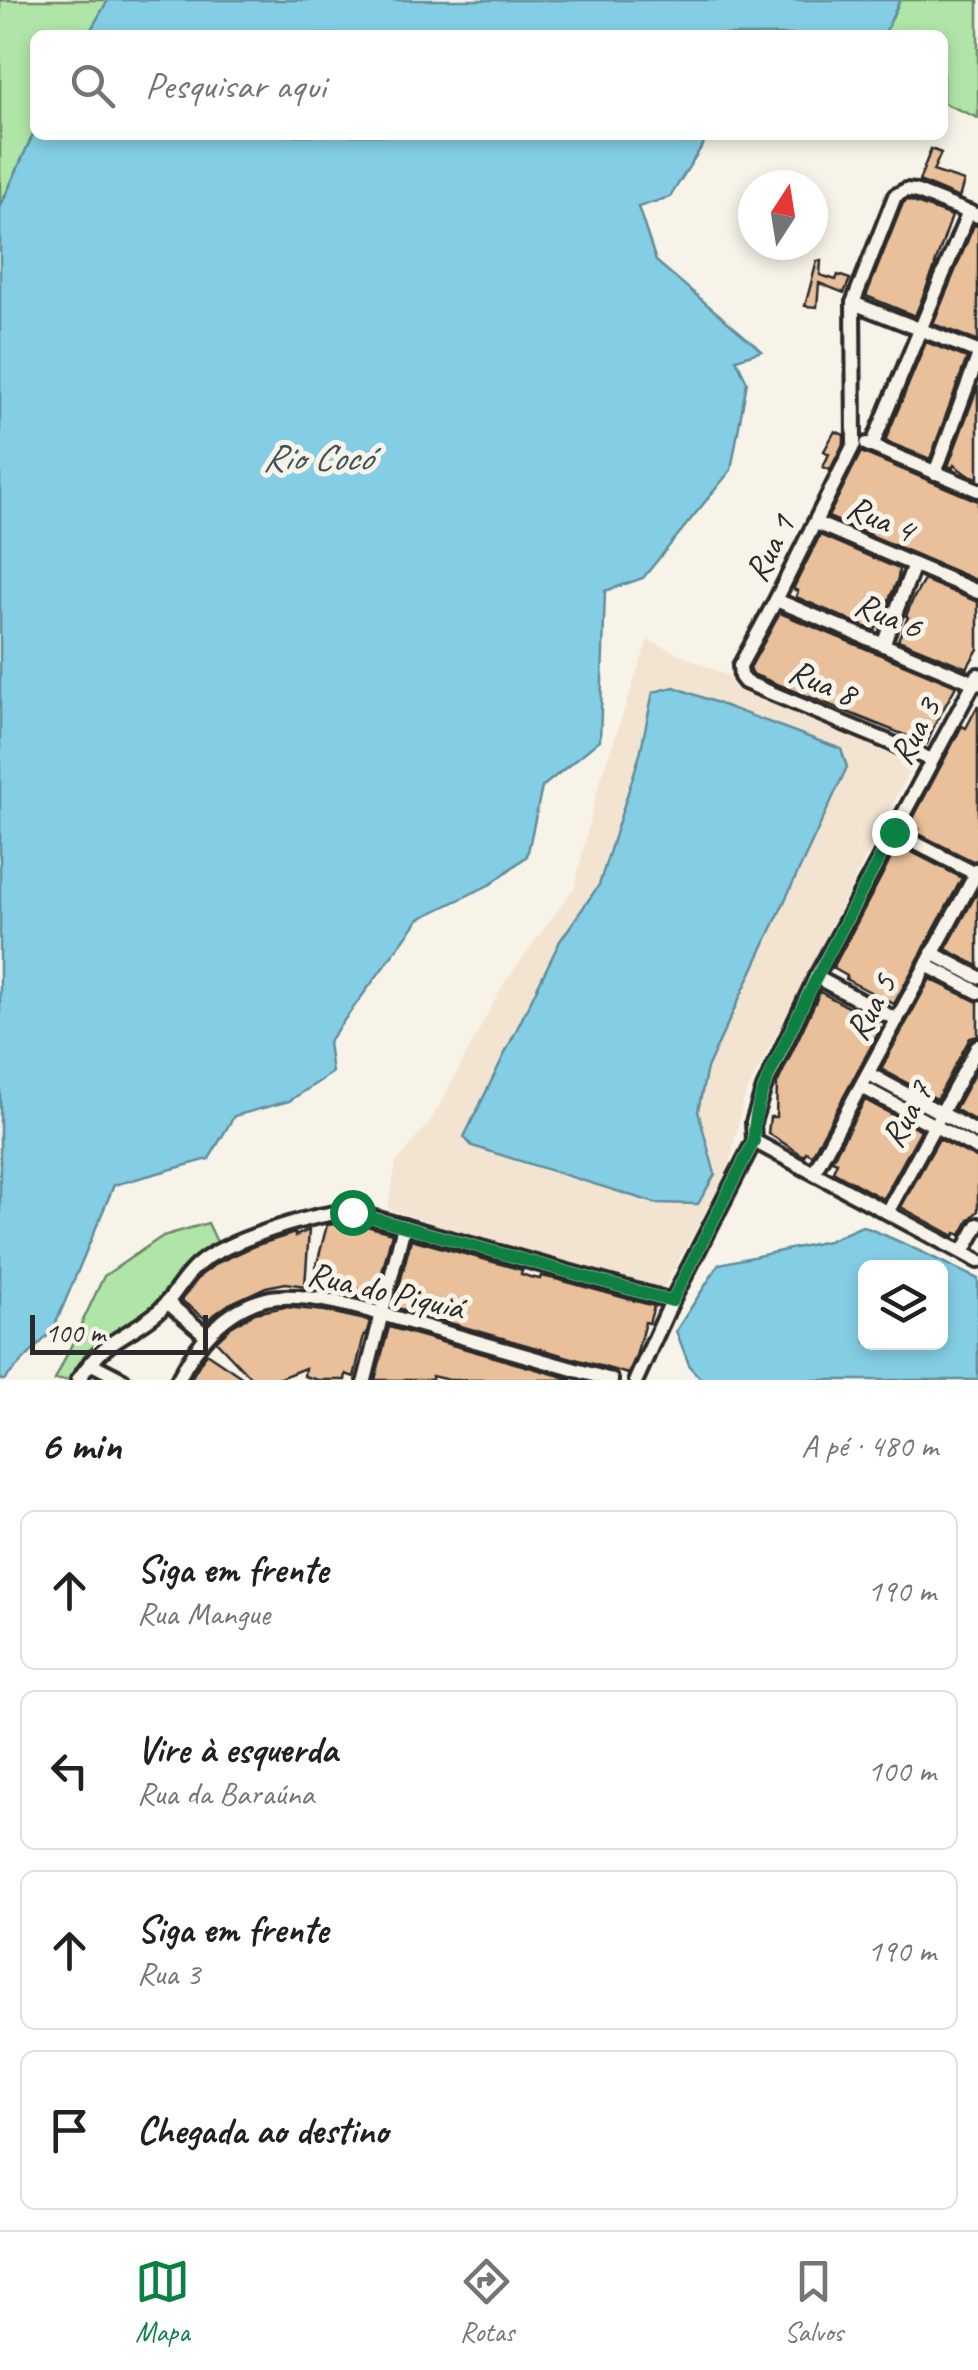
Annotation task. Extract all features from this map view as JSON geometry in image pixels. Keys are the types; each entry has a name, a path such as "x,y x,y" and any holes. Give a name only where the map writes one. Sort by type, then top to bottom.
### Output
{"street":[{"path":"872,446 920,328 973,214 915,191 906,190 895,196 854,303 856,439 872,446 934,473 978,490"},
{"path":"854,303 978,354 934,473"},
{"name":"Rua 1","path":"745,682 740,672 742,658 816,524 856,439"},
{"name":"Rua 4","path":"816,524 978,592"},
{"path":"882,645 914,565"},
{"name":"Rua 6","path":"776,600 976,681"},
{"name":"Rua 3","path":"636,1380 754,1141 753,1122 764,1088 816,977 976,681"},
{"name":"Rua 8","path":"745,682 932,760"},
{"path":"894,832 977,873"},
{"name":"Rua 5","path":"814,1172 977,873"},
{"path":"929,959 978,977"},
{"path":"929,959 978,992"},
{"path":"816,977 898,1020"},
{"name":"Rua 7","path":"888,1212 978,1046"},
{"path":"865,1080 938,1119 978,1149"},
{"path":"938,1119 978,1133"},
{"path":"754,1141 978,1260"},
{"path":"78,1380 108,1346 155,1314 204,1259 245,1238 344,1211 672,1301"},
{"path":"963,1252 978,1225"},
{"path":"365,1380 404,1226"},
{"name":"Rua do Piquiá","path":"178,1380 208,1336 228,1318 263,1300 282,1296 382,1315 611,1380"},
{"path":"167,1302 208,1336"},
{"path":"90,1363 123,1380"}],"shaded area":[{"path":"648,640 915,760 744,1098 729,1167 660,1295 388,1209 396,1163 432,1119 503,985 575,886 597,790"}],"green space":[{"path":"0,0 108,0 91,30 30,30 30,140 0,207"},
{"path":"900,0 978,0 978,118 948,105 948,30 886,30"},
{"path":"208,1223 217,1242 197,1256 160,1301 86,1352 70,1380 55,1380 104,1276 163,1236"}],"water":[{"path":"108,0 900,0 886,30 91,30"},
{"name":"Rio Cocó","path":"31,140 706,140 670,197 638,207 656,261 762,351 736,359 747,382 731,470 643,578 605,591 600,740 542,787 527,856 491,884 419,919 328,1042 332,1073 289,1101 234,1116 209,1159 114,1185 53,1330 4,1380 0,1380 0,208"},
{"path":"674,687 841,749 847,767 707,1068 698,1111 715,1174 698,1204 655,1203 472,1146 464,1137 560,941 599,885 640,754 653,692"},
{"path":"862,1226 906,1245 938,1260 858,1260 858,1350 948,1350 948,1265 978,1279 978,1380 702,1380 690,1367 676,1331 719,1264 828,1241"}],"building":[{"path":"931,149 941,153 933,171 964,181 959,198 919,181"},
{"path":"908,200 952,216 915,316 866,296 903,203"},
{"path":"974,225 978,226 978,341 933,324"},
{"path":"817,261 821,261 820,275 850,279 844,293 819,283 817,307 805,306"},
{"path":"926,342 967,358 930,459 885,441"},
{"path":"978,386 978,478 954,465 948,466"},
{"path":"835,431 844,435 844,442 830,470 823,467 829,454 824,451"},
{"path":"861,452 978,501 978,581 828,517"},
{"path":"820,535 899,569 875,631 796,597 798,591 793,589"},
{"path":"924,580 978,602 978,649 967,668 898,640"},
{"path":"780,613 956,686 927,744 752,674 750,668"},
{"path":"978,705 978,860 973,861 917,833 919,829 910,824 962,726 966,728"},
{"path":"898,845 962,878 894,1004 833,968"},
{"path":"978,891 978,966 946,949"},
{"path":"930,979 978,1002 978,1036 970,1038 937,1099 881,1069"},
{"path":"820,992 881,1028 812,1155 806,1152 804,1156 768,1133 770,1117 776,1117 777,1084"},
{"path":"978,1067 978,1122 955,1109"},
{"path":"865,1100 921,1130 883,1199 833,1171 837,1162 832,1160"},
{"path":"939,1139 978,1159 978,1211 961,1235 954,1236 901,1207"},
{"path":"352,1222 392,1233 376,1296 369,1294 367,1299 331,1288 311,1287 327,1225"},
{"path":"309,1230 305,1286 286,1283 266,1287 229,1304 207,1320 181,1300 201,1275 217,1263 254,1246"},
{"path":"411,1239 522,1270 521,1274 530,1277 560,1280 654,1306 628,1374 394,1307"},
{"path":"285,1307 370,1321 354,1377 346,1374 345,1380 318,1380 304,1376 305,1368 275,1380 253,1380 216,1341 255,1313"},
{"path":"389,1327 571,1380 449,1380 432,1376 432,1380 375,1380"},
{"path":"206,1353 246,1380 190,1380"}],"route":[{"path":"352,1212 672,1301 754,1141 753,1122 764,1088 816,977 894,832"}]}
